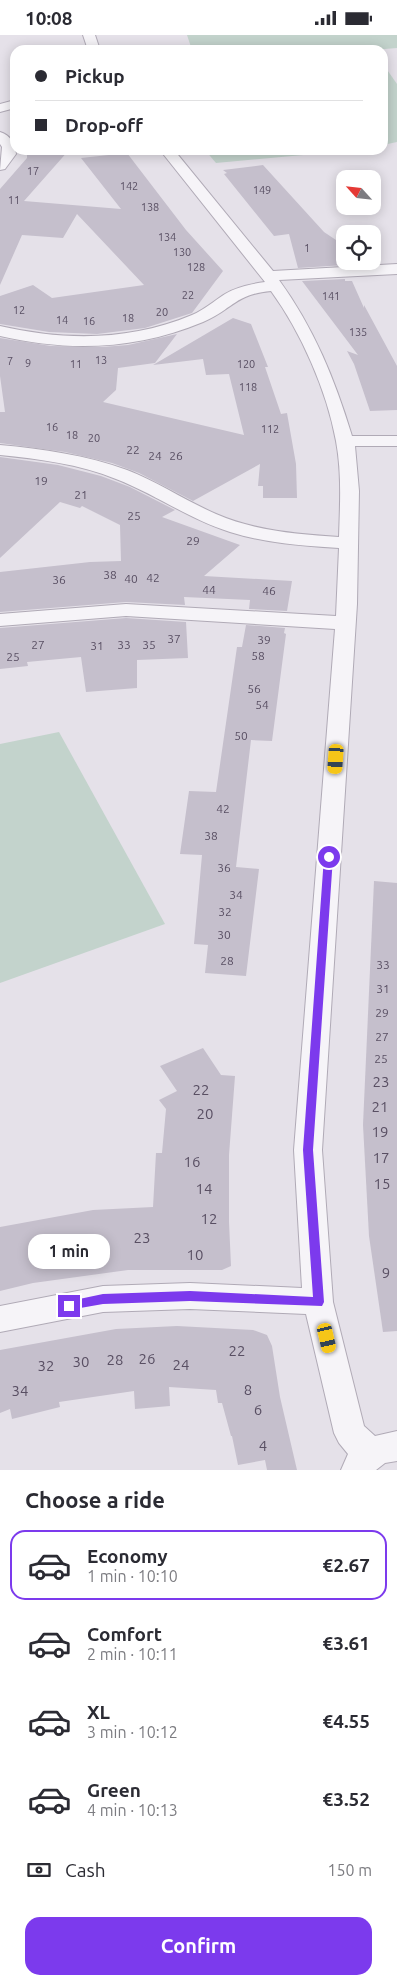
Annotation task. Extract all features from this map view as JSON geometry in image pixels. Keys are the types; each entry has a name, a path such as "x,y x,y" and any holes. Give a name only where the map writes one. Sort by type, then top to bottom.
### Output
{"street":[{"path":"0,136 9,145 9,154 0,166"},
{"path":"171,155 290,306 311,345 330,392 345,441 350,491 345,623 308,1150 318,1302 350,1433 375,1457"},
{"path":"0,331 54,342 101,342 149,336 177,328 207,315 239,292 271,281 397,269"},
{"path":"345,441 397,441"},
{"path":"0,450 51,456 109,470 136,481 187,509 237,528 271,536 349,543"},
{"path":"0,620 126,610 345,623"},
{"path":"0,1319 103,1299 190,1296 318,1302"}],"shaded area":[{"path":"187,35 397,35 397,48 388,49 388,45 190,45"},
{"path":"388,71 397,84 397,142 388,144"},
{"path":"209,155 303,155 216,163"},
{"path":"59,732 165,924 0,983 0,744"}],"building":[{"path":"27,155 65,155 24,201 121,209 81,158 129,155 186,230 223,271 192,313 145,328 97,334 49,332 0,324 0,296 33,285 52,298 144,285 77,214 63,238 22,235 0,285 0,189 27,158"},
{"path":"263,165 324,232 336,240 336,266 298,268 289,234 274,236 224,174 227,173 223,170"},
{"path":"345,279 345,281 352,281 364,308 364,305 397,366 397,410 370,411 354,364 347,351 358,355 302,281"},
{"path":"233,318 251,324 268,367 265,367 281,414 287,413 296,464 297,498 263,498 263,486 258,486 260,464 193,501 139,473 112,463 65,452 0,443 0,412 5,412 0,376 0,338 51,346 102,347 128,345 177,334 155,363 118,368 116,390 103,402 244,435 229,374 206,375 203,359 153,365"},
{"path":"0,457 58,465 101,476 130,487 175,510 162,517 240,545 204,576 292,581 287,611 249,609 250,600 184,597 185,605 126,602 0,612 0,572 90,562 121,561 120,525 82,506 80,508 60,502 0,558"},
{"path":"126,618 186,622 188,658 137,660 137,688 86,692 81,657 27,662 28,666 0,669 0,628"},
{"path":"246,625 285,628 284,633 286,634 272,741 251,740 236,867 259,869 246,976 205,973 208,945 194,944 202,855 180,854 189,791 216,792 237,647 242,647"},
{"path":"374,881 397,883 397,1331 383,1332 369,1236 363,1125"},
{"path":"203,1048 221,1075 235,1076 229,1155 231,1266 222,1270 128,1270 33,1283 0,1291 0,1227 93,1210 153,1207 156,1153 162,1153 166,1109 159,1100 177,1091 160,1066"},
{"path":"177,1326 253,1330 267,1335 272,1346 280,1397 297,1470 267,1470 265,1460 238,1465 232,1436 222,1403 218,1403 216,1390 169,1387 170,1406 135,1409 134,1391 59,1402 60,1407 12,1419 10,1409 0,1413 0,1350 116,1329"}],"route":[{"path":"69,1306 103,1299 190,1296 318,1302 308,1150 329,857"}]}
